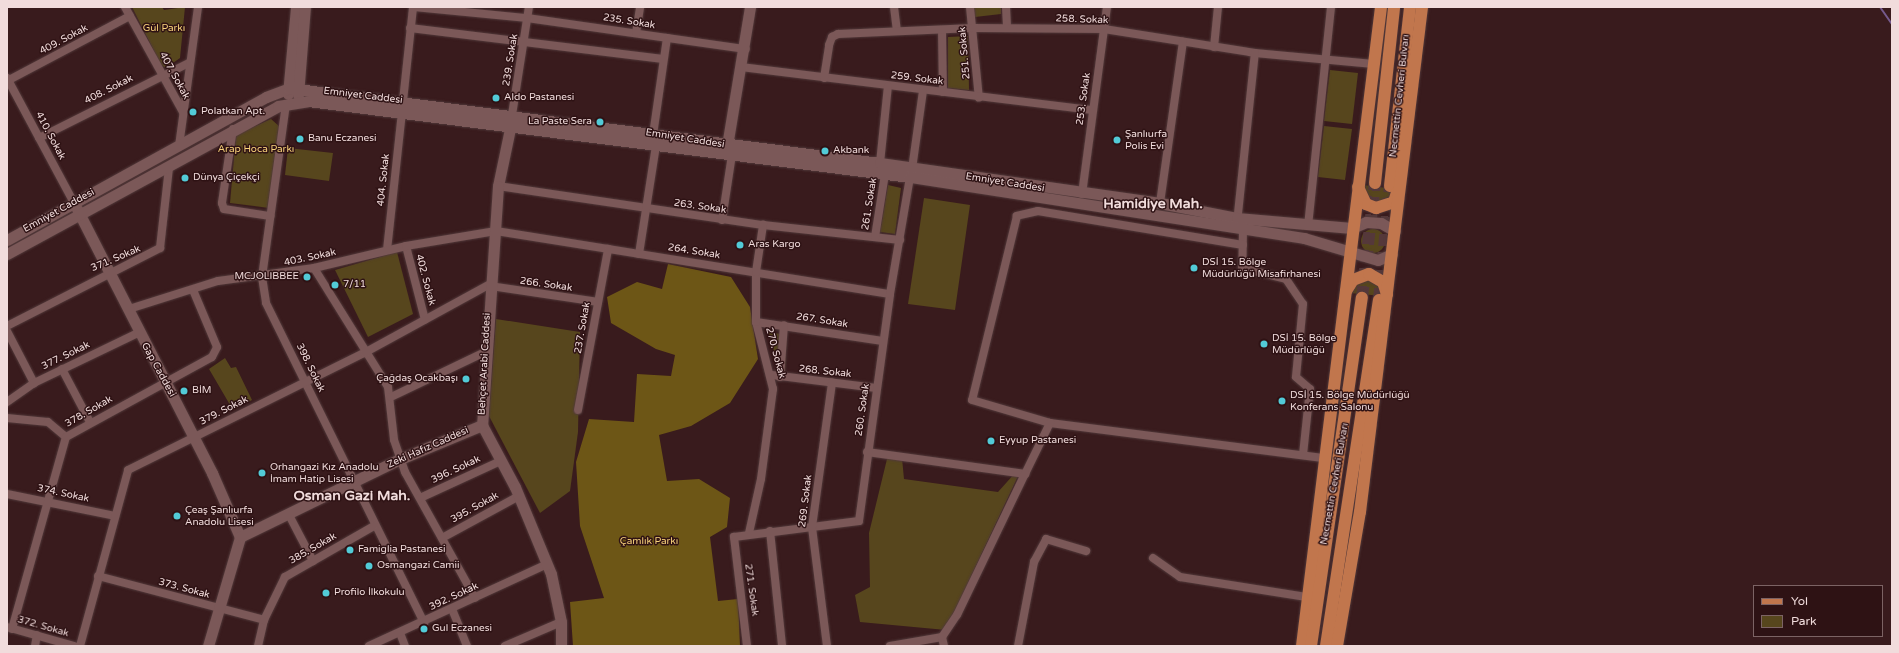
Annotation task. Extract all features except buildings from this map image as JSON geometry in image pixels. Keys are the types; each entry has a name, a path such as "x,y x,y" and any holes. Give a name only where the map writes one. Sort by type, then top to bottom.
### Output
{"main road":[{"path":"294,89 296,7"},
{"path":"291,103 304,7"},
{"path":"730,150 741,67 746,49 750,7"},
{"path":"1302,646 1306,597 1325,458 1357,184 1381,7"},
{"name":"Necmettin Cevheri Bulvarı","path":"1375,183 1394,7"},
{"name":"Necmettin Cevheri Bulvarı","path":"1395,187 1410,7"},
{"path":"1357,184 1360,197 1376,208 1394,202 1422,7"},
{"name":"Emniyet Caddesi","path":"8,237 74,203 266,97 294,89 402,106 730,150 885,174 911,173 1160,203 1239,225 1352,228 1366,222 1381,223 1395,231"},
{"name":"Emniyet Caddesi","path":"7,254 169,168 233,129 291,103 402,106"},
{"name":"Behçet Arabi Caddesi","path":"512,121 498,186 496,231 484,352 482,425 519,496 547,564 561,622 561,646"},
{"name":"Emniyet Caddesi","path":"730,150 880,163 911,173 1239,225 1304,238 1349,250 1378,260 1392,254"},
{"path":"1337,646 1360,512 1383,299 1395,231 1395,187"},
{"name":"Gap Caddesi","path":"74,203 108,272 129,309 138,333 166,382 194,438 240,537"},
{"path":"1345,293 1354,280 1369,274 1383,282 1383,299"},
{"name":"Necmettin Cevheri Bulvarı","path":"1311,646 1362,298"},
{"name":"Necmettin Cevheri Bulvarı","path":"1326,646 1383,299"},
{"name":"Zeki Hafız Caddesi","path":"240,537 289,515 400,459 482,425"},
{"path":"208,646 240,537"}],"street":[{"name":"407. Sokak","path":"125,7 183,112"},
{"path":"179,146 189,63 198,7"},
{"name":"235. Sokak","path":"414,7 527,18 746,49"},
{"name":"404. Sokak","path":"387,250 410,28 414,7"},
{"name":"239. Sokak","path":"512,121 529,7"},
{"path":"636,33 640,7"},
{"path":"894,7 897,31"},
{"name":"251. Sokak","path":"970,7 979,98"},
{"path":"1006,7 1007,28"},
{"name":"253. Sokak","path":"1082,194 1106,7"},
{"path":"1214,47 1218,7"},
{"path":"1308,226 1331,7"},
{"name":"409. Sokak","path":"8,80 130,16"},
{"path":"410,28 662,59"},
{"name":"258. Sokak","path":"824,78 832,37 897,31 973,28 1104,29 1255,53 1326,58 1373,64"},
{"path":"942,30 944,92"},
{"path":"639,254 644,209 655,140 662,59 667,38"},
{"path":"1160,203 1184,42"},
{"path":"1255,53 1239,225 1243,245 1242,268 1286,279 1303,304 1296,377 1310,389 1303,455"},
{"name":"408. Sokak","path":"39,138 162,74 189,63"},
{"name":"259. Sokak","path":"741,67 923,91 944,92 979,98 1092,110"},
{"name":"410. Sokak","path":"8,80 74,203"},
{"path":"880,163 888,86"},
{"name":"260. Sokak","path":"734,537 749,533 859,521 876,388 923,91"},
{"name":"398. Sokak","path":"291,103 270,216 262,277 266,303 355,482 374,526 424,623"},
{"path":"233,129 222,203 224,209 270,216"},
{"path":"722,220 730,150"},
{"name":"371. Sokak","path":"7,326 108,272 160,248 169,168"},
{"name":"261. Sokak","path":"874,237 885,174"},
{"name":"263. Sokak","path":"498,186 722,220 900,240"},
{"path":"1243,245 1038,211 1018,216 972,400 1050,422 1325,458"},
{"name":"270. Sokak","path":"749,533 761,479 776,376 756,322 756,272 763,225"},
{"name":"403. Sokak","path":"129,309 218,281 262,277 314,268 406,246 496,231"},
{"name":"264. Sokak","path":"496,231 890,294"},
{"name":"402. Sokak","path":"406,246 425,320"},
{"name":"237. Sokak","path":"578,410 608,249"},
{"path":"314,268 391,397 394,440 400,459 475,598"},
{"name":"266. Sokak","path":"490,285 598,302"},
{"name":"379. Sokak","path":"80,646 128,470 364,352 490,285"},
{"name":"378. Sokak","path":"10,628 66,437 90,422 212,357 217,346 193,290"},
{"name":"267. Sokak","path":"756,322 883,341"},
{"path":"776,376 784,325"},
{"path":"7,331 34,383"},
{"name":"377. Sokak","path":"7,402 34,383 138,333"},
{"path":"391,397 484,352"},
{"path":"62,369 90,422"},
{"name":"268. Sokak","path":"776,376 876,388"},
{"name":"269. Sokak","path":"827,646 812,527 832,382"},
{"path":"7,418 48,422 66,437"},
{"path":"890,646 906,645 942,637 957,615 1050,422"},
{"path":"867,452 1025,474"},
{"name":"396. Sokak","path":"420,498 500,461"},
{"name":"374. Sokak","path":"7,494 47,500 115,516"},
{"name":"395. Sokak","path":"442,538 519,496"},
{"path":"289,515 313,561"},
{"name":"385. Sokak","path":"258,646 264,620 285,577 374,526"},
{"path":"770,531 782,646"},
{"name":"271. Sokak","path":"734,537 747,646"},
{"path":"1018,646 1034,562 1046,539 1086,551"},
{"path":"1153,558 1180,577 1306,597"},
{"name":"392. Sokak","path":"369,646 424,623 547,564"},
{"name":"373. Sokak","path":"98,576 264,620"},
{"path":"452,609 467,646"},
{"path":"505,646 561,622"},
{"name":"372. Sokak","path":"10,628 74,646"},
{"path":"400,633 405,646"},
{"path":"35,646 37,635"},
{"path":"942,637 944,646"}],"green space":[{"name":"Gül Parkı","path":"132,7 162,7 164,10 185,7 180,58 166,68 161,65"},
{"path":"974,7 1001,7 1001,14 975,17"},
{"path":"968,36 969,90 948,88 948,37"},
{"path":"1330,70 1358,73 1352,124 1324,121"},
{"name":"Arap Hoca Parkı","path":"271,119 280,127 269,208 230,203 236,135"},
{"path":"1324,126 1352,129 1345,180 1318,177"},
{"path":"288,148 333,153 329,181 285,175"},
{"path":"888,185 901,188 895,234 880,232"},
{"path":"1363,185 1395,189 1391,196 1377,202 1370,199"},
{"path":"924,198 970,205 955,310 908,304"},
{"path":"1373,229 1381,233 1385,241 1381,249 1373,253 1365,249 1361,241 1365,233"},
{"path":"397,252 413,314 368,337 335,270"},
{"name":"Çamlık Parkı","path":"668,264 731,277 750,307 758,359 730,403 691,426 659,435 667,481 699,479 730,498 727,527 710,537 718,601 738,599 740,646 573,646 570,602 604,598 580,526 576,462 589,419 634,422 637,374 671,376 675,355 656,349 611,323 607,297 637,282 662,289"},
{"path":"1368,280 1381,288 1382,296 1350,293 1354,285"},
{"path":"496,319 580,332 578,432 570,491 540,513 489,416"},
{"path":"768,332 787,335 785,371 780,369"},
{"path":"225,358 231,368 236,367 252,400 233,410 209,369"},
{"path":"902,458 904,479 998,492 1015,473 1018,476 946,630 860,622 855,595 870,587 869,533 887,459"}],"waterway":[{"path":"1880,7 1892,24"}],"tunnel":[{"path":"1362,298 1375,183"},
{"path":"1379,300 1390,186"}],"place":[{"name":"Aldo Pastanesi","path":"496,98"},
{"name":"Polatkan Apt.","path":"193,112"},
{"name":"La Paste Sera","path":"600,122"},
{"name":"Banu Eczanesi","path":"300,139"},
{"name":"Şanlıurfa Polis Evi","path":"1117,140"},
{"name":"Akbank","path":"825,151"},
{"name":"Dünya Çiçekçi","path":"185,178"},
{"name":"Aras Kargo","path":"740,245"},
{"name":"DSİ 15. Bölge Müdürlüğü Misafirhanesi","path":"1194,268"},
{"name":"MCJOLIBBEE","path":"307,277"},
{"name":"7/11","path":"335,285"},
{"name":"DSİ 15. Bölge Müdürlüğü","path":"1264,344"},
{"name":"Çağdaş Ocakbaşı","path":"466,379"},
{"name":"BİM","path":"184,391"},
{"name":"DSİ 15. Bölge Müdürlüğü Konferans Salonu","path":"1282,401"},
{"name":"Eyyup Pastanesi","path":"991,441"},
{"name":"Orhangazi Kız Anadolu İmam Hatip Lisesi","path":"262,473"},
{"name":"Çeaş Şanlıurfa Anadolu Lisesi","path":"177,516"},
{"name":"Famiglia Pastanesi","path":"350,550"},
{"name":"Osmangazi Camii","path":"369,566"},
{"name":"Profilo İlkokulu","path":"326,593"},
{"name":"Gul Eczanesi","path":"424,629"}],"district":[{"name":"Hamidiye Mah.","path":"1153,204"},
{"name":"Osman Gazi Mah.","path":"352,496"}]}
